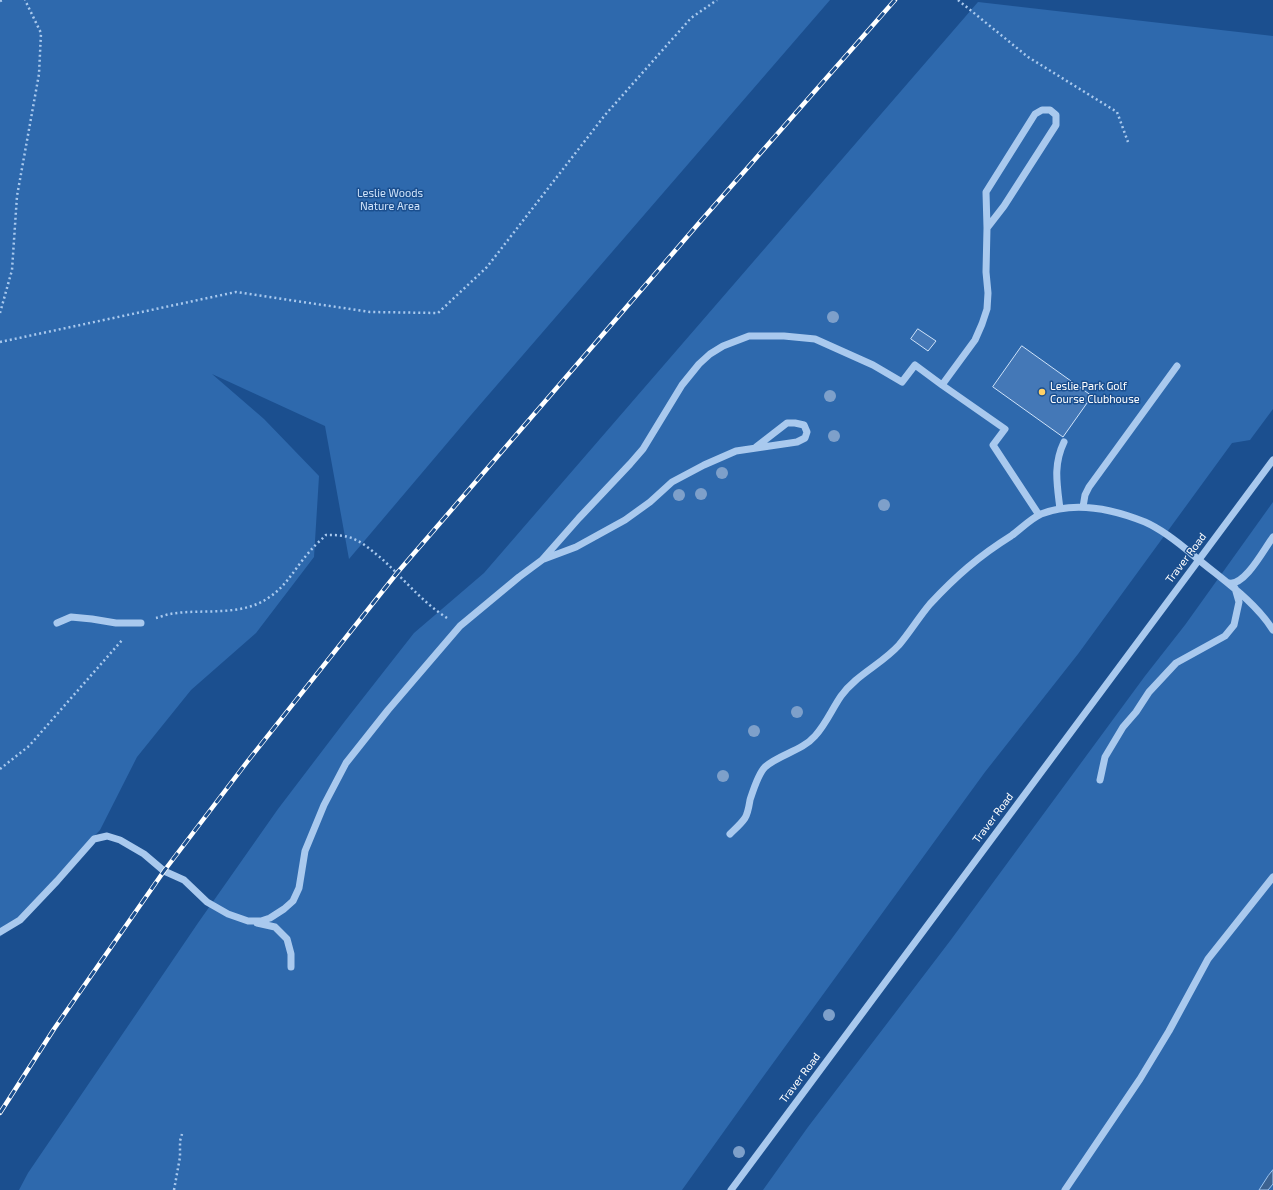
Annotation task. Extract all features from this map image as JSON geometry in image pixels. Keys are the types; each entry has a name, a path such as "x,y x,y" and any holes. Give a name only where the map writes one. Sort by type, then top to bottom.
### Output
{"street":[{"path":"942,385 975,340 987,309 986,192 1035,114 1042,110 1050,110 1056,115 1056,125 1004,206 987,228"},
{"path":"248,921 260,921 270,918 284,910 293,901 299,888 305,851 324,805 346,763 388,710 460,626 542,560 643,449 682,385 699,364 710,354 723,346 749,336 784,336 815,339 873,364 902,382 915,365 1005,429 993,445 1039,515"},
{"path":"1083,507 1085,495 1089,487 1177,366"},
{"path":"542,560 576,547 625,520 650,502 672,482 687,473 736,451 797,442 805,438 807,432 804,426 795,423 788,423 756,447"},
{"path":"1060,509 1056,464 1059,452 1064,442"},
{"name":"Traver Road","path":"731,1190 1273,460"},
{"path":"730,834 746,817 760,776 765,768 814,738 824,725 842,695 854,682 896,648 908,635 928,606 959,574 990,549 1019,531 1039,515 1060,509 1083,507 1120,514 1145,522 1165,534 1232,586 1254,606 1273,630"},
{"path":"1232,586 1242,579 1273,537"},
{"path":"1100,780 1105,757 1123,727 1136,712 1149,692 1176,662 1226,636 1234,624 1239,602 1232,586"},
{"path":"57,623 71,617 141,623"},
{"path":"0,932 20,920 94,839 108,836 120,840 144,854 164,870 184,880 207,902 228,914 248,921 275,927 287,939 291,954 291,967"},
{"path":"1065,1190 1140,1079 1176,1018 1208,959 1273,877"}],"path":[{"path":"0,313 12,270 17,196 39,74 41,33 25,0"},
{"path":"0,342 236,292 370,312 438,313 487,267 605,115 691,18 717,0"},
{"path":"958,0 1028,57 1117,112 1128,142"},
{"path":"0,769 29,746 120,642 141,623 170,614 220,612 253,606 271,597 283,586 310,550 326,535 339,535 357,540 372,550 421,598 460,626"},
{"path":"174,1190 180,1157 180,1141 182,1134"}],"green space":[{"name":"Leslie Woods Nature Area","path":"0,0 830,0 471,415 349,559 325,426 212,374 264,419 319,476 314,557 256,633 191,690 137,757 100,830 0,937"},
{"path":"978,2 1273,36 1273,409 1250,440 1232,443 1078,654 985,772 682,1190 19,1190 28,1173 198,923 278,809 414,633 484,573"},
{"path":"1273,502 1273,1190 763,1190 808,1127 950,941 1145,676 1185,625"}],"shaded area":[{"path":"1273,1170 1273,1184 1268,1190 1259,1190 1268,1176"}],"building":[{"path":"918,329 936,341 928,351 911,339"},
{"name":"Leslie Park Golf Course Clubhouse","path":"1022,346 1092,396 1063,437 993,387"}],"railway":[{"path":"0,1113 54,1029 164,871 247,762 397,573 699,223 895,0"}],"place":[{"name":"Leslie Park Golf Course Clubhouse","path":"1042,392"}]}
